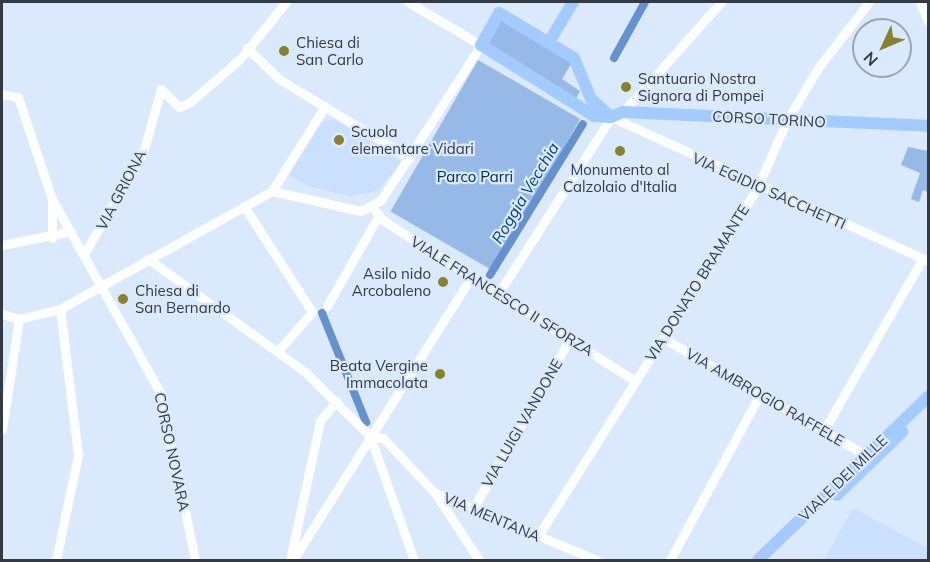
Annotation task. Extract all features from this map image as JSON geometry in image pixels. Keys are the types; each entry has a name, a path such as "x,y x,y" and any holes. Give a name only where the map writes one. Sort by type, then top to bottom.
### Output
{"main road":[{"path":"549,42 573,2"},
{"path":"499,13 574,58 587,90 610,117 594,116 480,45 499,13"},
{"path":"574,104 587,90"},
{"name":"CORSO TORINO","path":"610,117 623,112 928,126"},
{"name":"VIALE DEI MILLE","path":"758,561 928,397"},
{"name":"VIALE DEI MILLE","path":"769,561 928,407"}],"street":[{"path":"286,2 248,48 271,73 410,158"},
{"path":"272,191 361,211 372,207 389,192 480,45 424,6 408,2"},
{"path":"623,112 721,2"},
{"name":"VIA DONATO BRAMANTE","path":"538,536 758,186 787,120 869,2"},
{"path":"920,2 928,21"},
{"name":"VIA GRIONA","path":"84,254 143,153 161,89 183,107 248,48"},
{"path":"2,94 20,100 36,137 52,199 52,238"},
{"path":"2,314 19,319 60,309 272,191 325,106"},
{"path":"498,294 610,117"},
{"name":"VIA EGIDIO SACCHETTI","path":"610,117 758,186 926,260"},
{"name":"CORSO NOVARA","path":"52,199 160,392 195,561"},
{"path":"244,206 312,312 277,352"},
{"name":"VIALE FRANCESCO II SFORZA","path":"372,207 379,215 498,294 635,381"},
{"path":"327,306 379,215"},
{"path":"2,246 52,238 71,231"},
{"path":"148,259 277,352 336,401 370,436 414,561"},
{"path":"824,430 926,260"},
{"path":"291,561 472,276"},
{"path":"56,561 78,455 60,309"},
{"path":"2,429 19,319"},
{"name":"VIA AMBROGIO RAFFELE","path":"663,338 866,455"},
{"name":"VIA LUIGI VANDONE","path":"474,507 570,339"},
{"path":"670,561 760,394"},
{"path":"291,561 320,421 336,401"},
{"name":"VIA MENTANA","path":"370,436 382,438 435,493 474,507 597,561"},
{"path":"435,493 479,561"}],"shaded area":[{"name":"Scuola elementare Vidari","path":"334,119 402,162 377,191 350,196 307,186 289,175 322,122"},
{"path":"853,508 928,548 928,560 824,560"}],"green space":[{"path":"500,17 573,61 562,79 580,91 575,101 485,44"},
{"name":"Parco Parri","path":"478,60 580,119 493,271 390,212"},
{"path":"908,147 928,151 928,192 923,190 919,202 911,199 920,173 901,165"}],"waterway":[{"name":"Roggia Vecchia","path":"614,58 645,2"},
{"name":"Roggia Vecchia","path":"490,275 583,124"},
{"name":"Roggia Vecchia","path":"322,313 366,422"}],"place":[{"name":"Chiesa di San Carlo","path":"284,51"},
{"name":"Santuario Nostra Signora di Pompei","path":"626,87"},
{"name":"Scuola elementare Vidari","path":"339,140"},
{"name":"Monumento al Calzolaio d'Italia","path":"620,151"},
{"name":"Asilo nido Arcobaleno","path":"443,282"},
{"name":"Chiesa di San Bernardo","path":"123,299"},
{"name":"Beata Vergine Immacolata","path":"440,374"}]}
